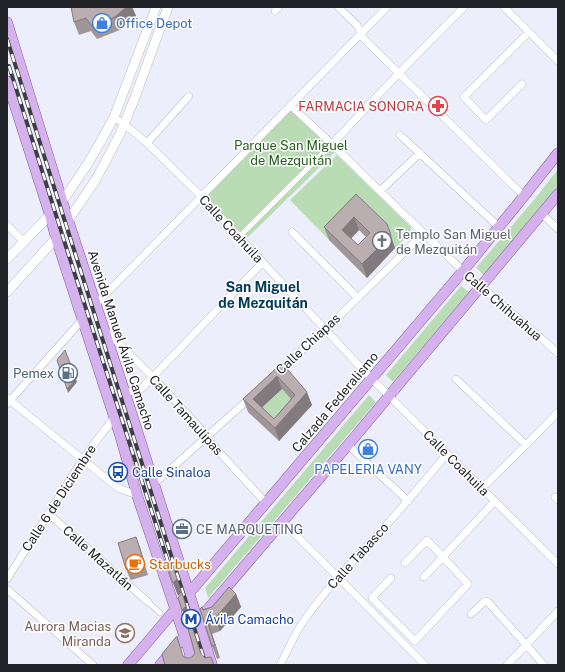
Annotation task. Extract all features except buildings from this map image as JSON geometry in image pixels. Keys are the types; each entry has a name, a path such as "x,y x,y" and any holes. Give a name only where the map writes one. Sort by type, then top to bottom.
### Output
{"main road":[{"path":"7,259 50,215 87,165 114,117 156,7"},
{"path":"7,292 56,238 95,181 119,136 134,100 168,7"},
{"name":"Avenida Manuel Ávila Camacho","path":"7,22 63,199 68,220 212,665"},
{"path":"7,81 120,435 137,495 193,665"},
{"name":"Calzada Federalismo","path":"128,665 463,271 558,153"},
{"path":"160,665 348,445 558,194"},
{"path":"120,435 136,428"}],"street":[{"path":"338,7 357,25 364,39 524,196"},
{"path":"239,237 332,144 464,7"},
{"path":"504,7 558,61"},
{"path":"96,304 384,8"},
{"path":"522,84 486,120 464,98 529,32"},
{"path":"147,143 189,96"},
{"name":"Calle Chihuahua","path":"290,105 463,271 558,353"},
{"name":"Calle Coahuila","path":"114,117 147,143 201,196 372,379 558,564"},
{"path":"400,135 499,227"},
{"path":"380,191 420,153"},
{"path":"542,214 558,229"},
{"path":"7,225 24,242"},
{"path":"292,232 358,298"},
{"name":"Calle Chiapas","path":"272,378 325,330 424,234"},
{"path":"125,393 141,389 263,262"},
{"path":"83,319 8,401 118,488 137,495"},
{"name":"Calle Tamaulipas","path":"104,329 152,376 266,503"},
{"path":"456,379 526,445"},
{"path":"154,484 260,388"},
{"path":"482,488 558,412"},
{"name":"Calle 6 de Diciembre","path":"7,579 83,459 114,418"},
{"path":"348,445 408,501"},
{"name":"Calle Tabasco","path":"280,665 296,632 304,620 338,578 408,501 447,454"},
{"name":"Calle Coahuila","path":"424,577 495,501"},
{"name":"Calle Mazatlán","path":"48,514 148,602"},
{"path":"282,521 425,665"},
{"path":"391,578 372,598 415,641 468,584 427,540 405,563"},
{"path":"7,589 93,665"},
{"path":"148,602 160,613"},
{"path":"471,614 484,602 488,602 544,665"},
{"path":"507,665 558,611"}],"green space":[{"name":"Parque San Miguel de Mezquitán","path":"291,107 337,150 246,239 206,196"},
{"path":"337,155 411,227 411,233 395,248 361,208 329,240 290,200"},
{"path":"558,169 558,187 484,275 476,268"},
{"path":"461,286 469,292 393,382 386,375"},
{"path":"282,389 300,408 279,432 257,412"},
{"path":"369,395 376,402 208,598 205,588"}],"railway":[{"path":"7,39 206,665"},
{"path":"9,66 171,571"}],"place":[{"name":"Office Depot","path":"102,23"},
{"name":"FARMACIA SONORA","path":"438,106"},
{"name":"Templo San Miguel de Mezquitán","path":"382,241"},
{"name":"Pemex","path":"68,373"},
{"name":"PAPELERIA VANY","path":"368,449"},
{"name":"Calle Sinaloa","path":"118,472"},
{"name":"CE MARQUETING","path":"182,529"},
{"name":"Starbucks","path":"135,564"},
{"name":"Ávila Camacho","path":"191,619"},
{"name":"Aurora Macias Miranda","path":"125,633"}],"district":[{"name":"San Miguel de Mezquitán","path":"263,296"}]}
